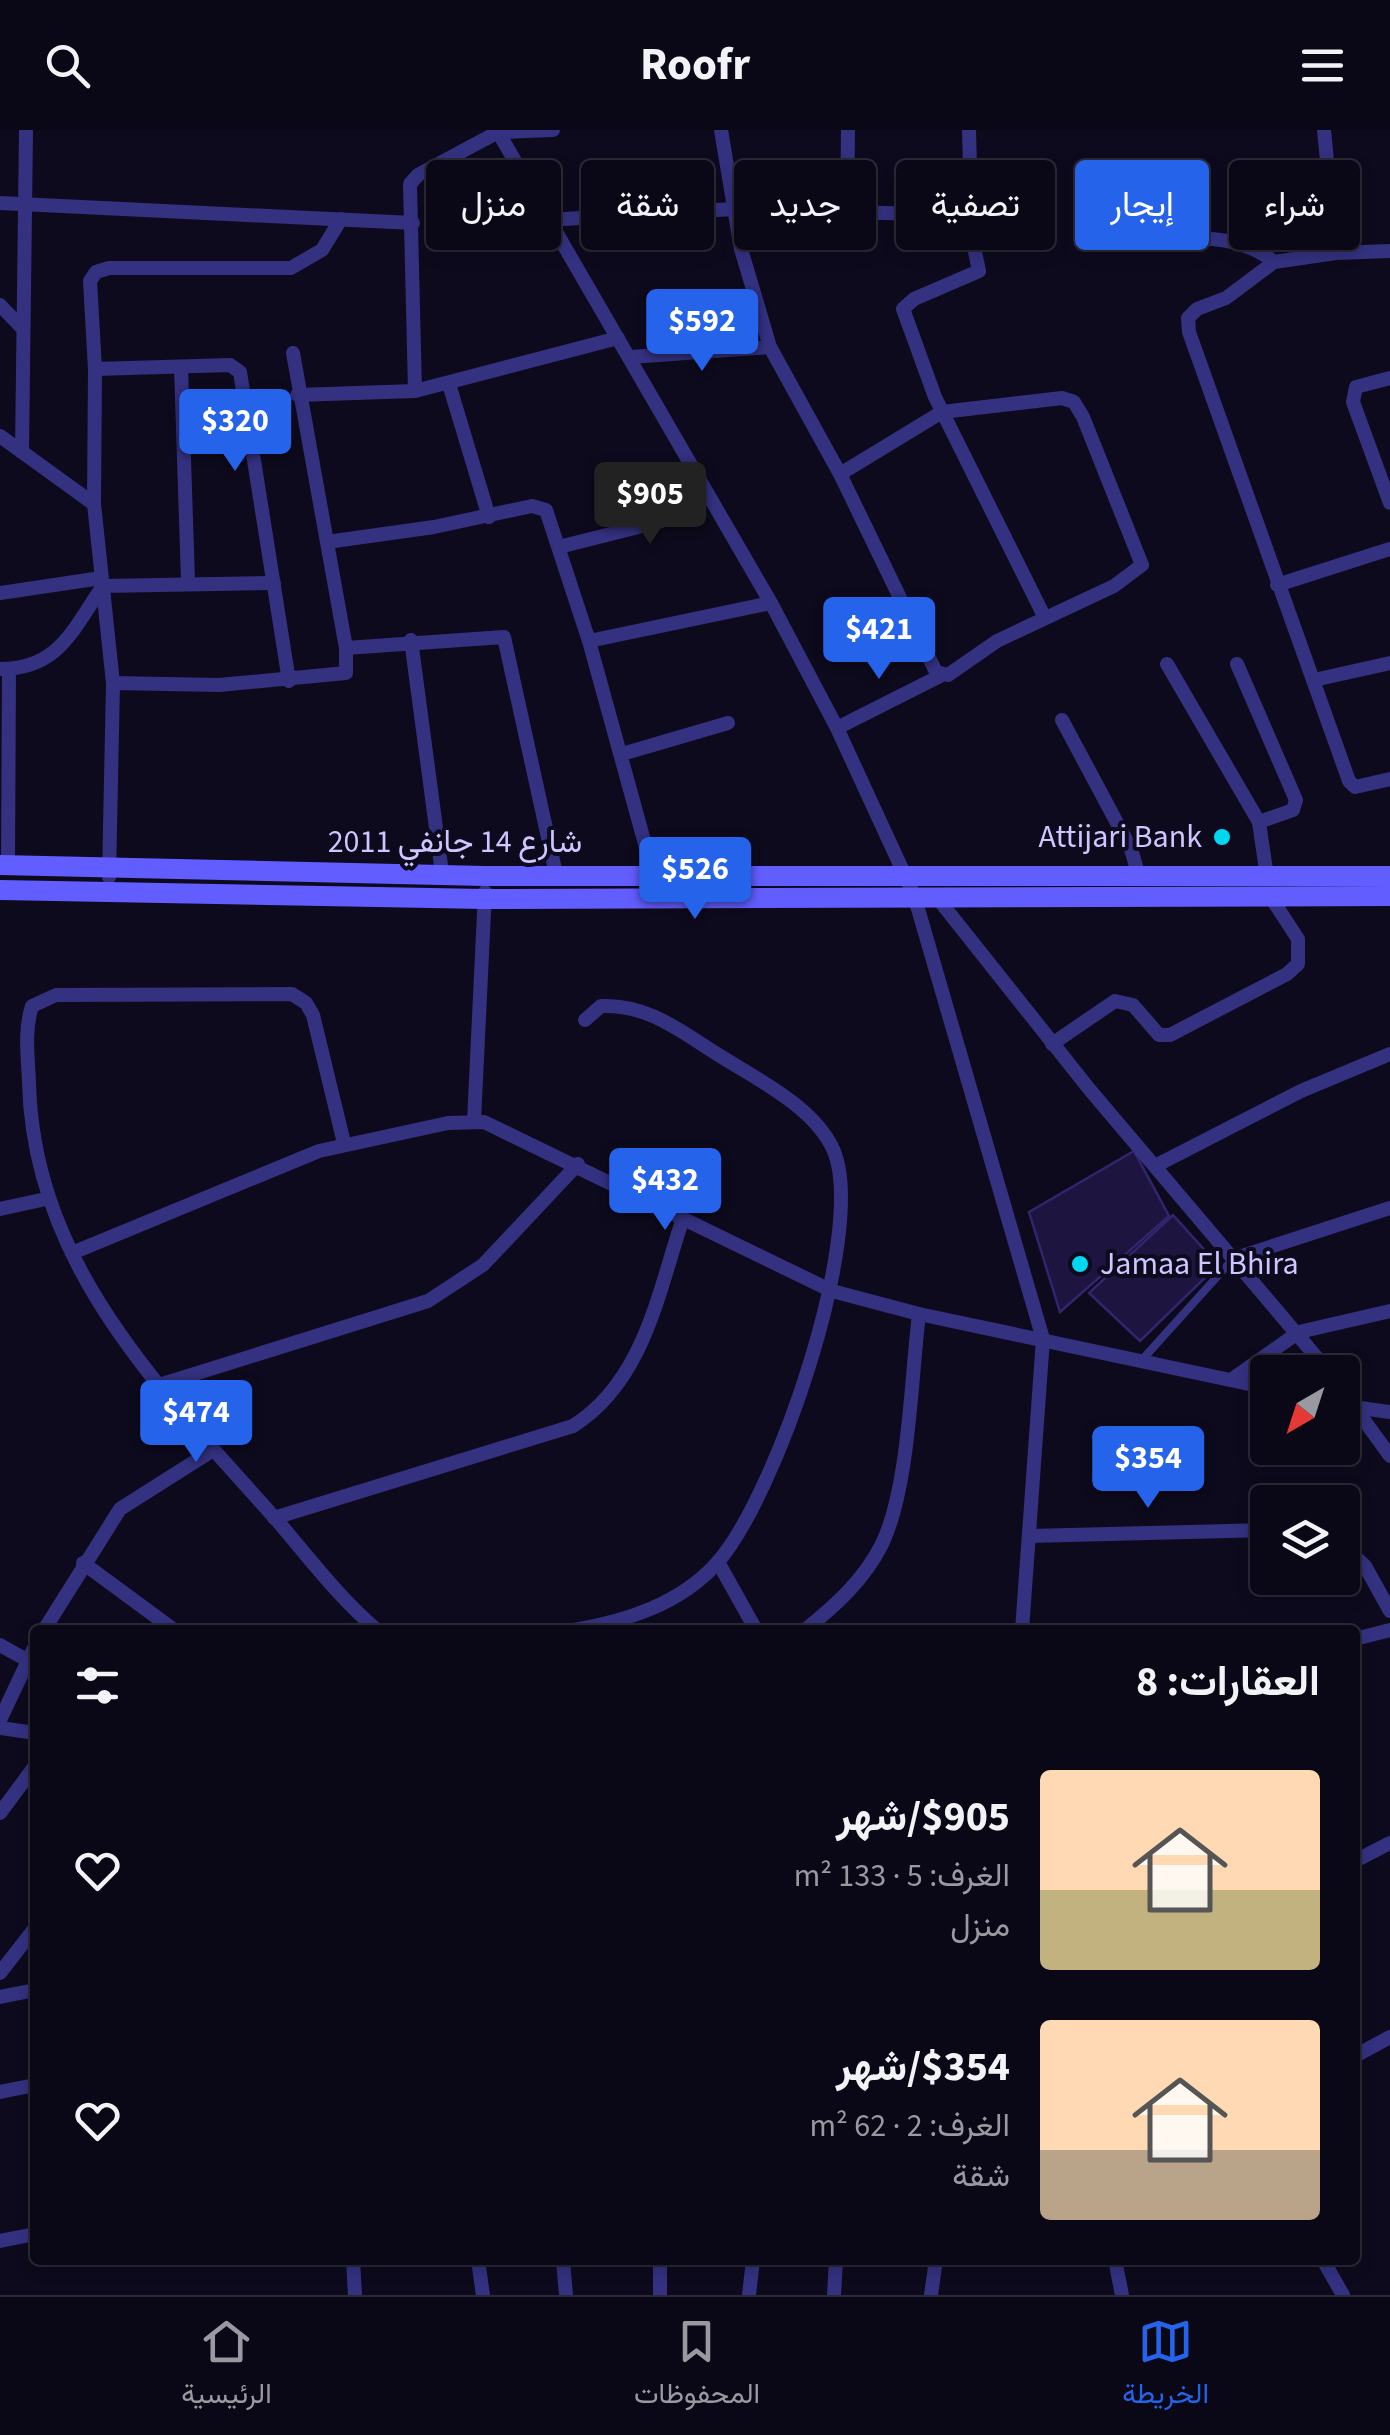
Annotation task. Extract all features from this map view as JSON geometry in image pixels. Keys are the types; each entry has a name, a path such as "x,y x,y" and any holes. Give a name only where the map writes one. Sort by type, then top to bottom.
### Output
{"main road":[{"name":"شارع 14 جانفي 2011","path":"4,865 485,876 1138,872 1390,896"},
{"name":"شارع 14 جانفي 2011","path":"0,890 485,899 924,895 1269,887 1390,876"}],"street":[{"path":"22,452 26,130"},
{"path":"415,391 408,192 418,175 498,131 553,130"},
{"path":"721,130 733,210 770,347 840,474 940,676"},
{"path":"848,130 848,160"},
{"path":"969,130 970,160"},
{"path":"1324,130 1336,253"},
{"path":"498,131 514,160"},
{"path":"0,203 412,222"},
{"path":"561,219 733,210"},
{"path":"109,892 113,683 94,504 96,369 89,285 96,272 110,268 291,268 322,250 340,219"},
{"path":"1209,240 1254,246 1274,262"},
{"path":"561,243 772,603 906,874 1316,1355"},
{"path":"975,250 979,271 914,299 903,309 942,412 1045,618"},
{"path":"1390,250 1274,262 1226,298 1197,309 1188,318 1189,332 1349,781 1355,787 1390,779"},
{"path":"0,305 23,329"},
{"path":"297,395 415,391 618,338"},
{"path":"630,358 770,347"},
{"path":"113,683 289,681 346,673 346,648 292,353"},
{"path":"182,366 188,581"},
{"path":"96,369 230,366 240,372 289,681"},
{"path":"1389,500 1354,402 1356,387 1390,378"},
{"path":"448,384 489,517"},
{"path":"837,728 1045,618 1114,586 1142,565 1083,416 1074,402 1062,398 942,412 840,474"},
{"path":"0,436 94,504"},
{"path":"559,546 662,521 667,514 664,487 694,471"},
{"path":"327,542 489,517 539,505 546,510 589,641 652,872"},
{"path":"1277,585 1390,549"},
{"path":"0,593 102,582 274,583"},
{"path":"4,865 4,669 32,667 56,652 102,582"},
{"path":"589,641 772,603"},
{"path":"346,648 411,640 504,636 556,874"},
{"path":"411,640 442,873"},
{"path":"1052,1044 1115,1001 1133,1005 1159,1036 1170,1034 1287,974 1298,964 1298,939 1269,887 1259,822 1167,664"},
{"path":"1237,664 1296,800 1293,810 1284,816 1259,822"},
{"path":"1314,680 1390,664"},
{"path":"1062,720 1131,849 1138,872"},
{"path":"622,754 728,724"},
{"path":"474,1120 485,876"},
{"path":"924,895 1042,1340 1022,1625"},
{"path":"344,1144 313,1015 306,1003 292,994 56,996 32,1006 27,1036 30,1130 46,1199 72,1253 110,1320 156,1386 371,1625"},
{"path":"586,1020 600,1006 626,1004 656,1016 771,1088 816,1124 835,1153 840,1172 832,1290 766,1478 718,1562 687,1590 625,1624"},
{"path":"1155,1166 1301,1091 1390,1054"},
{"path":"72,1253 344,1144 474,1120 578,1164 832,1290 919,1314 1250,1384"},
{"path":"156,1386 428,1301 483,1266 578,1164"},
{"path":"0,1209 46,1199"},
{"path":"1234,1259 1390,1208"},
{"path":"274,1518 573,1426 598,1410 638,1350 683,1218"},
{"path":"1231,1380 1299,1332 1390,1311"},
{"path":"811,1625 842,1600 865,1572 892,1520 919,1314"},
{"path":"1360,1408 1390,1412"},
{"path":"1360,1419 1390,1456"},
{"path":"47,1625 120,1509 212,1450"},
{"path":"1029,1536 1250,1530"},
{"path":"1360,1561 1390,1611"},
{"path":"718,1562 753,1625"},
{"path":"83,1563 167,1625"},
{"path":"1360,1638 1390,1630"},
{"path":"0,1644 30,1653"},
{"path":"0,1720 30,1655"},
{"path":"0,1728 30,1732"},
{"path":"0,1813 30,1773"},
{"path":"1360,1858 1390,1843"},
{"path":"0,1974 30,1935"},
{"path":"0,1997 30,1991"},
{"path":"1360,2054 1388,2044"},
{"path":"0,2092 30,2086"},
{"path":"0,2242 30,2235"},
{"path":"352,2265 355,2295"},
{"path":"479,2265 482,2295"},
{"path":"563,2265 566,2295"},
{"path":"660,2265 660,2295"},
{"path":"750,2295 753,2265"},
{"path":"834,2295 836,2265"},
{"path":"931,2295 935,2265"},
{"path":"1116,2265 1122,2295"},
{"path":"1327,2265 1343,2295"}],"lane":[{"path":"1141,1361 1234,1259"}],"building":[{"name":"Jamaa El Bhira","path":"1134,1151 1169,1216 1060,1312 1029,1212"},
{"path":"1173,1215 1218,1265 1140,1341 1089,1293"}],"place":[{"name":"Attijari Bank","path":"1222,837"},
{"name":"Jamaa El Bhira","path":"1080,1264"}]}
